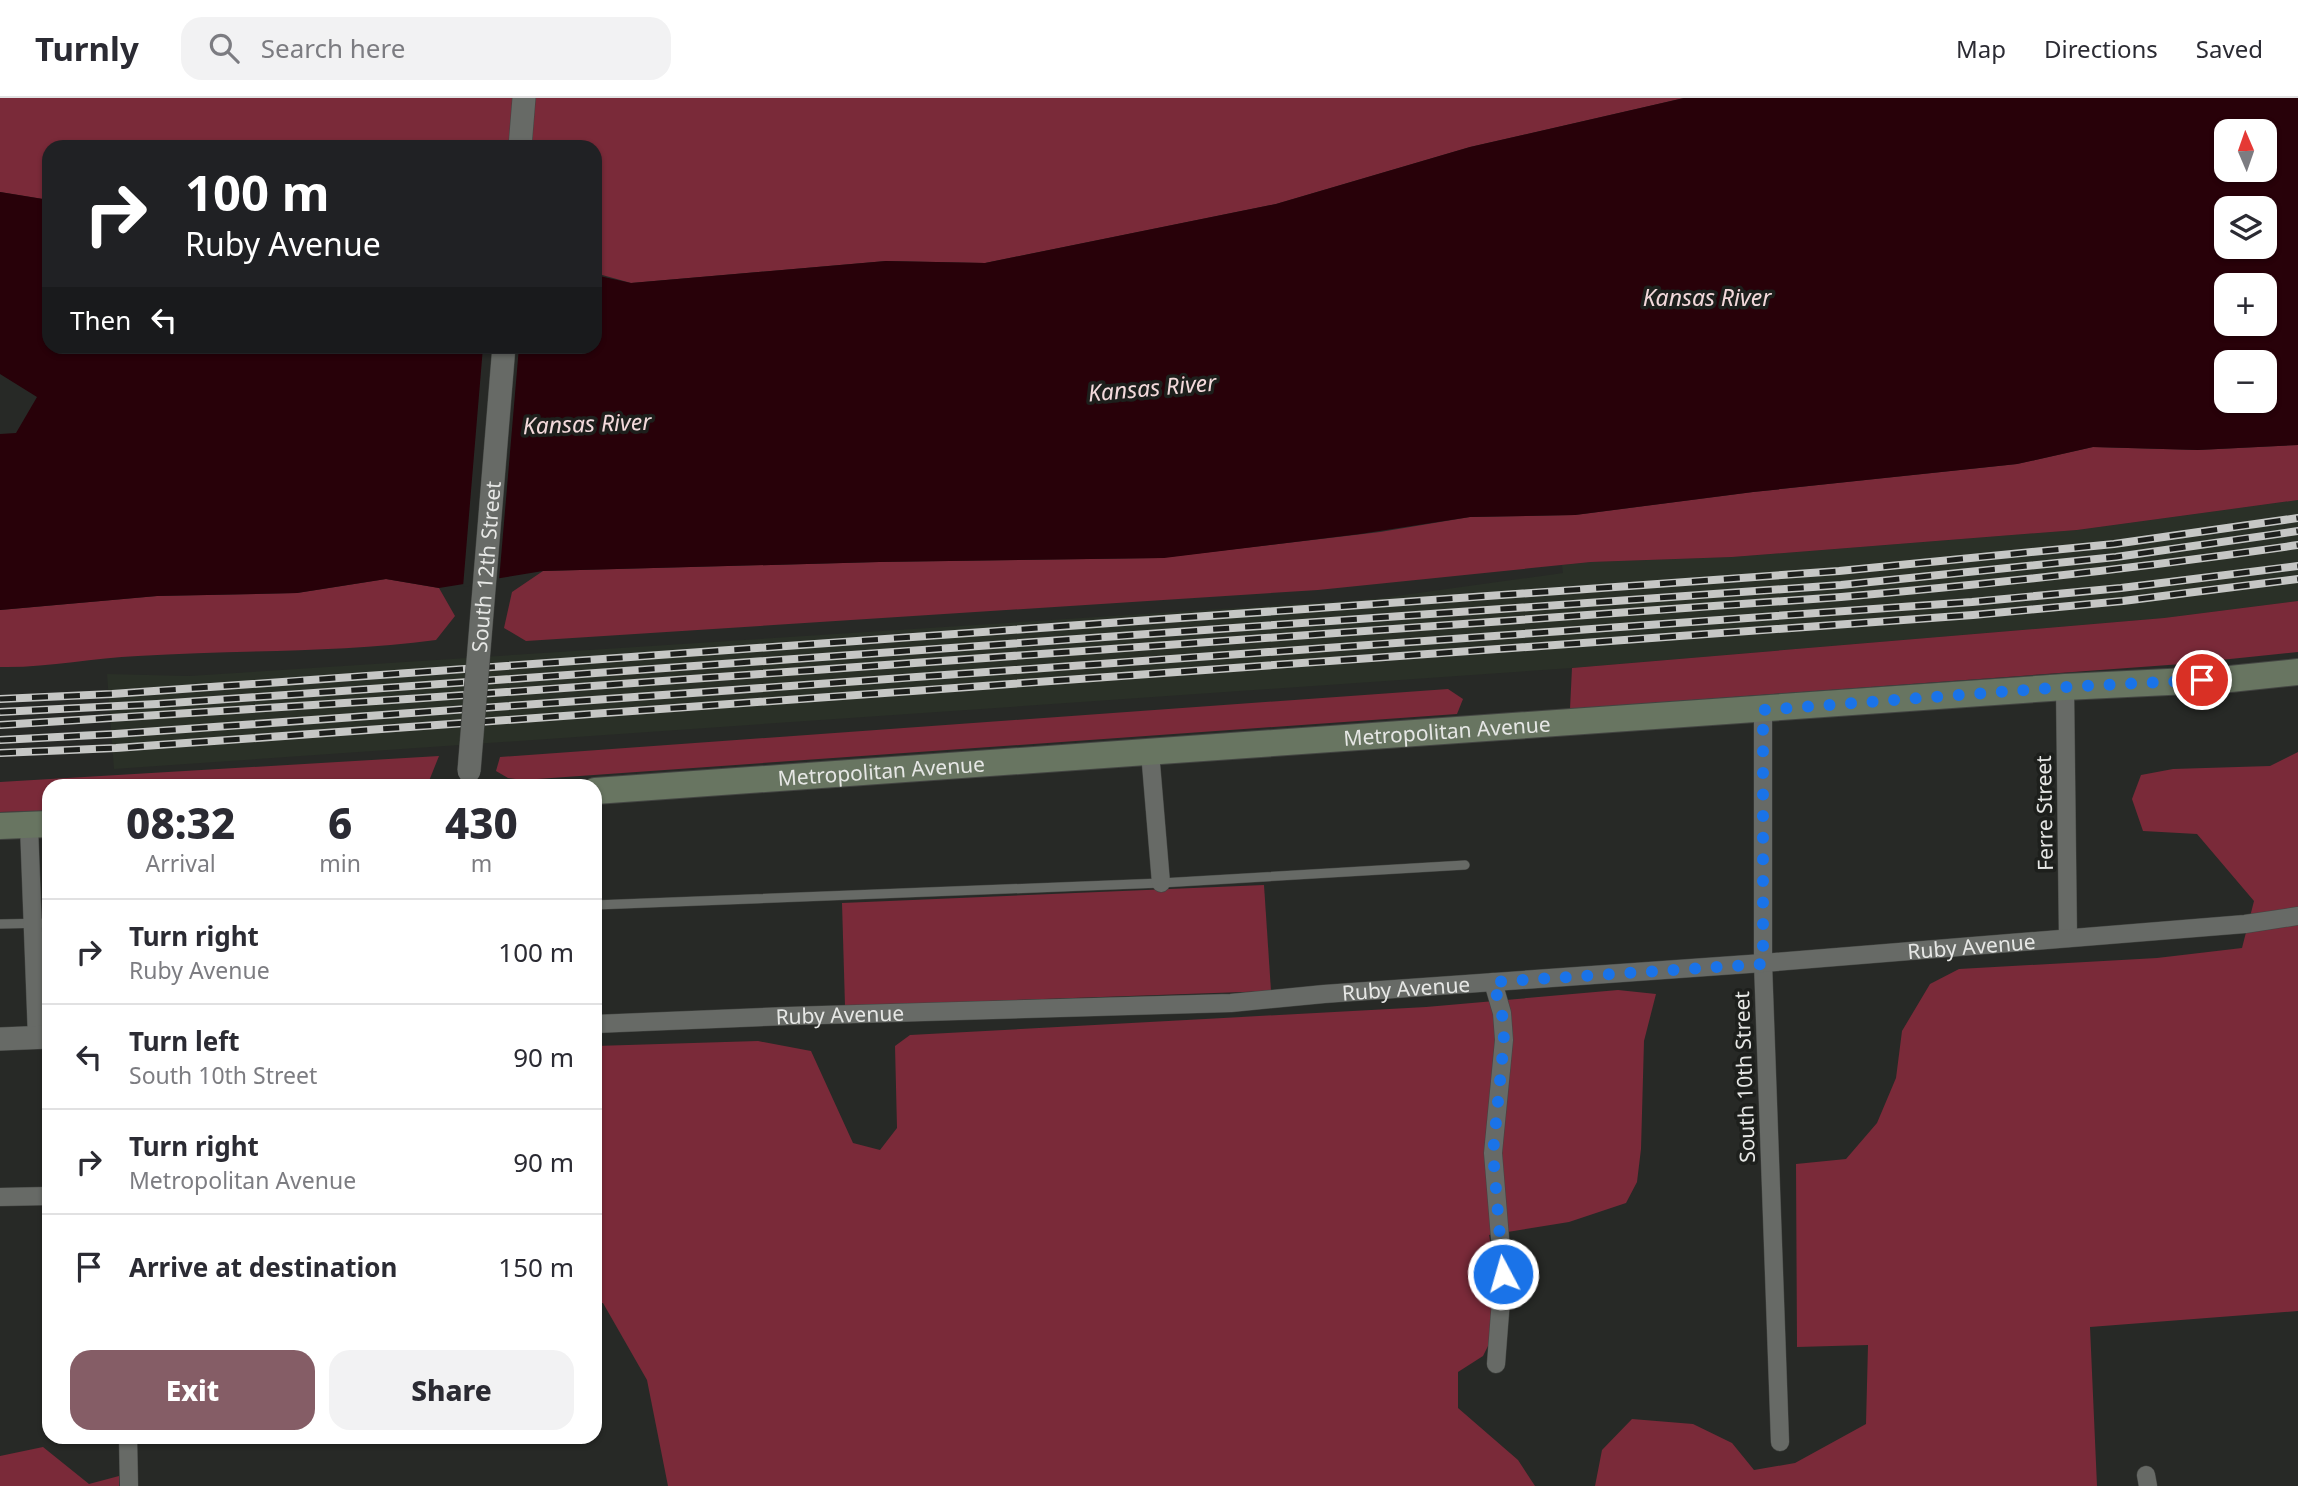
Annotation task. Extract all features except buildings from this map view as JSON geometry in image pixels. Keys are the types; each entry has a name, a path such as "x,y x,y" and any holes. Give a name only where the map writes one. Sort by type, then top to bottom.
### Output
{"main road":[{"name":"Metropolitan Avenue","path":"602,791 2298,672"},
{"path":"0,826 39,825"}],"street":[{"path":"521,140 524,98"},
{"name":"South 12th Street","path":"468,778 503,354"},
{"name":"Ferre Street","path":"2065,687 2068,938"},
{"name":"South 10th Street","path":"1763,710 1763,964 1780,1442"},
{"path":"1150,752 1161,883"},
{"path":"39,825 42,980"},
{"name":"Ruby Avenue","path":"602,1024 1177,1006 1763,964 2245,924 2298,916"},
{"path":"1493,982 1502,1013 1504,1040 1493,1153 1503,1274 1496,1364"},
{"path":"0,1039 42,1037"},
{"path":"0,1197 42,1196"},
{"path":"128,1444 129,1486"}],"lane":[{"path":"602,905 1161,883 1465,866"},
{"path":"0,924 41,923"}],"shaded area":[{"path":"0,98 1684,98 1470,147 1276,204 985,263 886,261 631,283 602,275 602,140 42,140 42,199 0,192"},
{"path":"2298,445 2298,500 2077,530 1732,557 1591,562 1318,590 526,641 504,628 512,592 543,571 1159,558 1380,532 1470,517 1575,515 1753,492 2017,464 2093,447 2198,450"},
{"path":"2298,500 2298,601 2164,618 1572,668 114,769 107,674 189,676 1375,599 1563,573 1562,565 1732,557 2077,530"},
{"path":"386,579 439,588 455,616 436,640 362,647 138,656 0,667 0,610 157,596 297,593"},
{"path":"2298,601 2298,652 2182,664 1570,709 1572,668 2164,618"},
{"path":"1448,689 1463,699 1457,714 537,779 508,778 496,771 500,757"},
{"path":"2298,752 2298,1311 2090,1327 2097,1486 1595,1486 1602,1450 1632,1419 1693,1424 1732,1443 1754,1470 1795,1463 1866,1424 1868,1345 1797,1347 1796,1164 1846,1159 1877,1123 1896,1078 1902,1031 1930,984 1959,969 2157,958 2242,948 2254,901 2197,834 2143,831 2132,799 2141,775 2173,769 2270,766"},
{"path":"439,756 430,779 51,779"},
{"path":"42,780 42,811 0,812 0,782"},
{"path":"1264,885 1271,991 845,1006 842,903"},
{"path":"1618,990 1656,994 1644,1041 1641,1149 1637,1182 1626,1203 1569,1222 1489,1235 1495,1266 1489,1344 1483,1356 1458,1372 1458,1408 1518,1460 1535,1486 668,1486 647,1380 602,1303 602,1046 758,1041 811,1051 853,1143 880,1150 897,1128 895,1046 910,1035 1426,1007"},
{"path":"43,1447 89,1484 119,1476 119,1486 0,1486 0,1456"}],"water":[{"name":"Kansas River","path":"1684,98 2298,98 2298,445 2198,450 2093,447 2017,464 1753,492 1575,515 1470,517 1360,534 1164,558 543,571 439,588 386,579 297,593 157,596 0,610 0,434 16,433 37,397 0,374 0,192 42,199 42,354 602,354 602,277 631,283 886,261 985,263 1276,204 1470,147"}],"pier":[{"path":"482,354 518,354 499,581 463,587"}],"railway":[{"path":"0,699 112,694 1839,571 2114,544 2298,518"},
{"path":"0,712 157,704 1841,585 2116,557 2298,531"},
{"path":"0,725 423,698 1841,597 2070,574 2298,545"},
{"path":"0,740 1972,602 2121,588 2298,566"},
{"path":"0,753 116,748 1973,615 2123,601 2298,579"}],"route":[{"path":"1503,1274 1493,1153 1504,1040 1502,1013 1493,982 1763,964 1763,710 2065,687 2202,680"}]}
